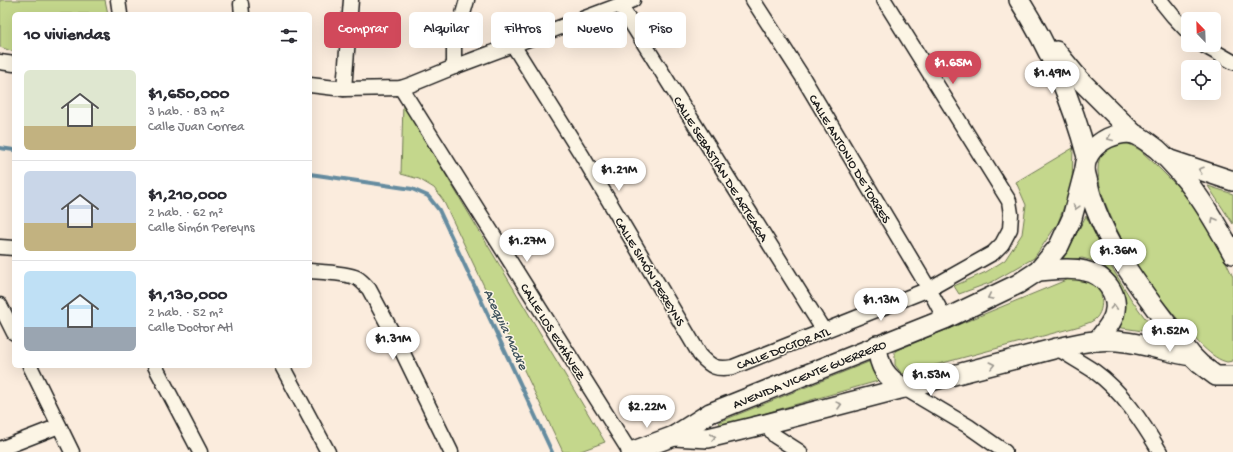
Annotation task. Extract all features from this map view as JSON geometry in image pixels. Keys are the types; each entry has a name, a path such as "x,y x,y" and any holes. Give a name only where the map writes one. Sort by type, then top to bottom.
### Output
{"street":[{"path":"118,0 120,12"},
{"path":"344,89 351,0"},
{"path":"454,68 454,45 467,0"},
{"name":"CALLE ANTONIO DE TORRES","path":"753,0 806,83 929,289 945,319"},
{"name":"CALLE DOCTOR ATL","path":"700,355 714,367 722,369 733,367 929,289 993,252 1002,244 1010,229 1011,214 1009,201 884,0"},
{"path":"1019,0 1036,27 1053,60 1070,100 1086,163 1090,195 1101,222 1120,258 1192,356 1200,364 1225,376 1233,387"},
{"path":"1160,0 1181,25"},
{"path":"555,29 626,3"},
{"name":"CALLE SEBASTIÁN DE ARTEAGA","path":"626,3 824,331"},
{"path":"1036,27 1080,80 1134,134 1148,142 1168,159 1193,189 1209,212 1233,254"},
{"path":"312,85 344,89 401,88 505,48"},
{"name":"CALLE SIMÓN PEREYNS","path":"515,48 583,157 700,355"},
{"path":"1215,52 1233,62"},
{"path":"0,62 12,64"},
{"name":"CALLE LOS ECHÁVEZ","path":"401,88 631,452"},
{"path":"1086,163 1095,147 1110,137 1118,134 1134,134"},
{"path":"1168,159 1233,181"},
{"name":"AVENIDA VICENTE GUERRERO","path":"631,452 674,436 710,413 945,319 1018,284 1038,271 1059,246 1072,218 1086,163"},
{"path":"0,247 12,248"},
{"path":"1038,271 1070,269 1085,270 1104,280 1110,288 1116,305 1114,316 1109,325 1096,340"},
{"path":"312,271 356,277 369,289 399,345 451,452"},
{"path":"0,305 8,328"},
{"name":"AVENIDA VICENTE GUERRERO","path":"674,436 708,438 1057,348 1096,340 1132,342 1155,347 1172,353 1192,356"},
{"path":"877,345 878,358 883,370 891,380 968,426 1005,452"},
{"path":"1057,348 1095,372 1119,394 1147,430 1160,452"},
{"path":"31,368 72,452"},
{"path":"156,368 200,452"},
{"path":"283,368 328,452"},
{"path":"766,424 775,436 800,452"},
{"path":"0,449 59,426"}],"green space":[{"path":"0,0 105,0 108,12 12,12 12,51 0,47"},
{"path":"403,103 605,442 578,452 563,452 443,200 434,188 419,179 401,174"},
{"path":"1119,143 1129,144 1140,150 1177,186 1193,205 1226,262 1233,277 1233,361 1227,362 1215,357 1193,337 1148,282 1122,240 1105,203 1100,186 1098,170 1100,157 1103,152"},
{"path":"1073,148 1072,184 1058,223 1034,258 992,282 959,294 954,286 986,272 1005,260 1022,234 1026,205 1016,182"},
{"path":"1208,186 1233,194 1233,224"},
{"path":"1086,216 1109,263 1131,299 1156,333 1116,327 1123,312 1124,297 1115,277 1101,263 1082,258 1062,261"},
{"path":"1071,278 1087,278 1097,285 1100,290 1102,303 1101,310 1091,322 902,374 895,365 895,351"},
{"path":"871,361 873,372 878,381 720,426 719,422"}],"waterway":[{"name":"Acequia Madre","path":"0,148 12,150"},
{"name":"Acequia Madre","path":"312,174 412,189 428,196 439,210 552,452"}]}
